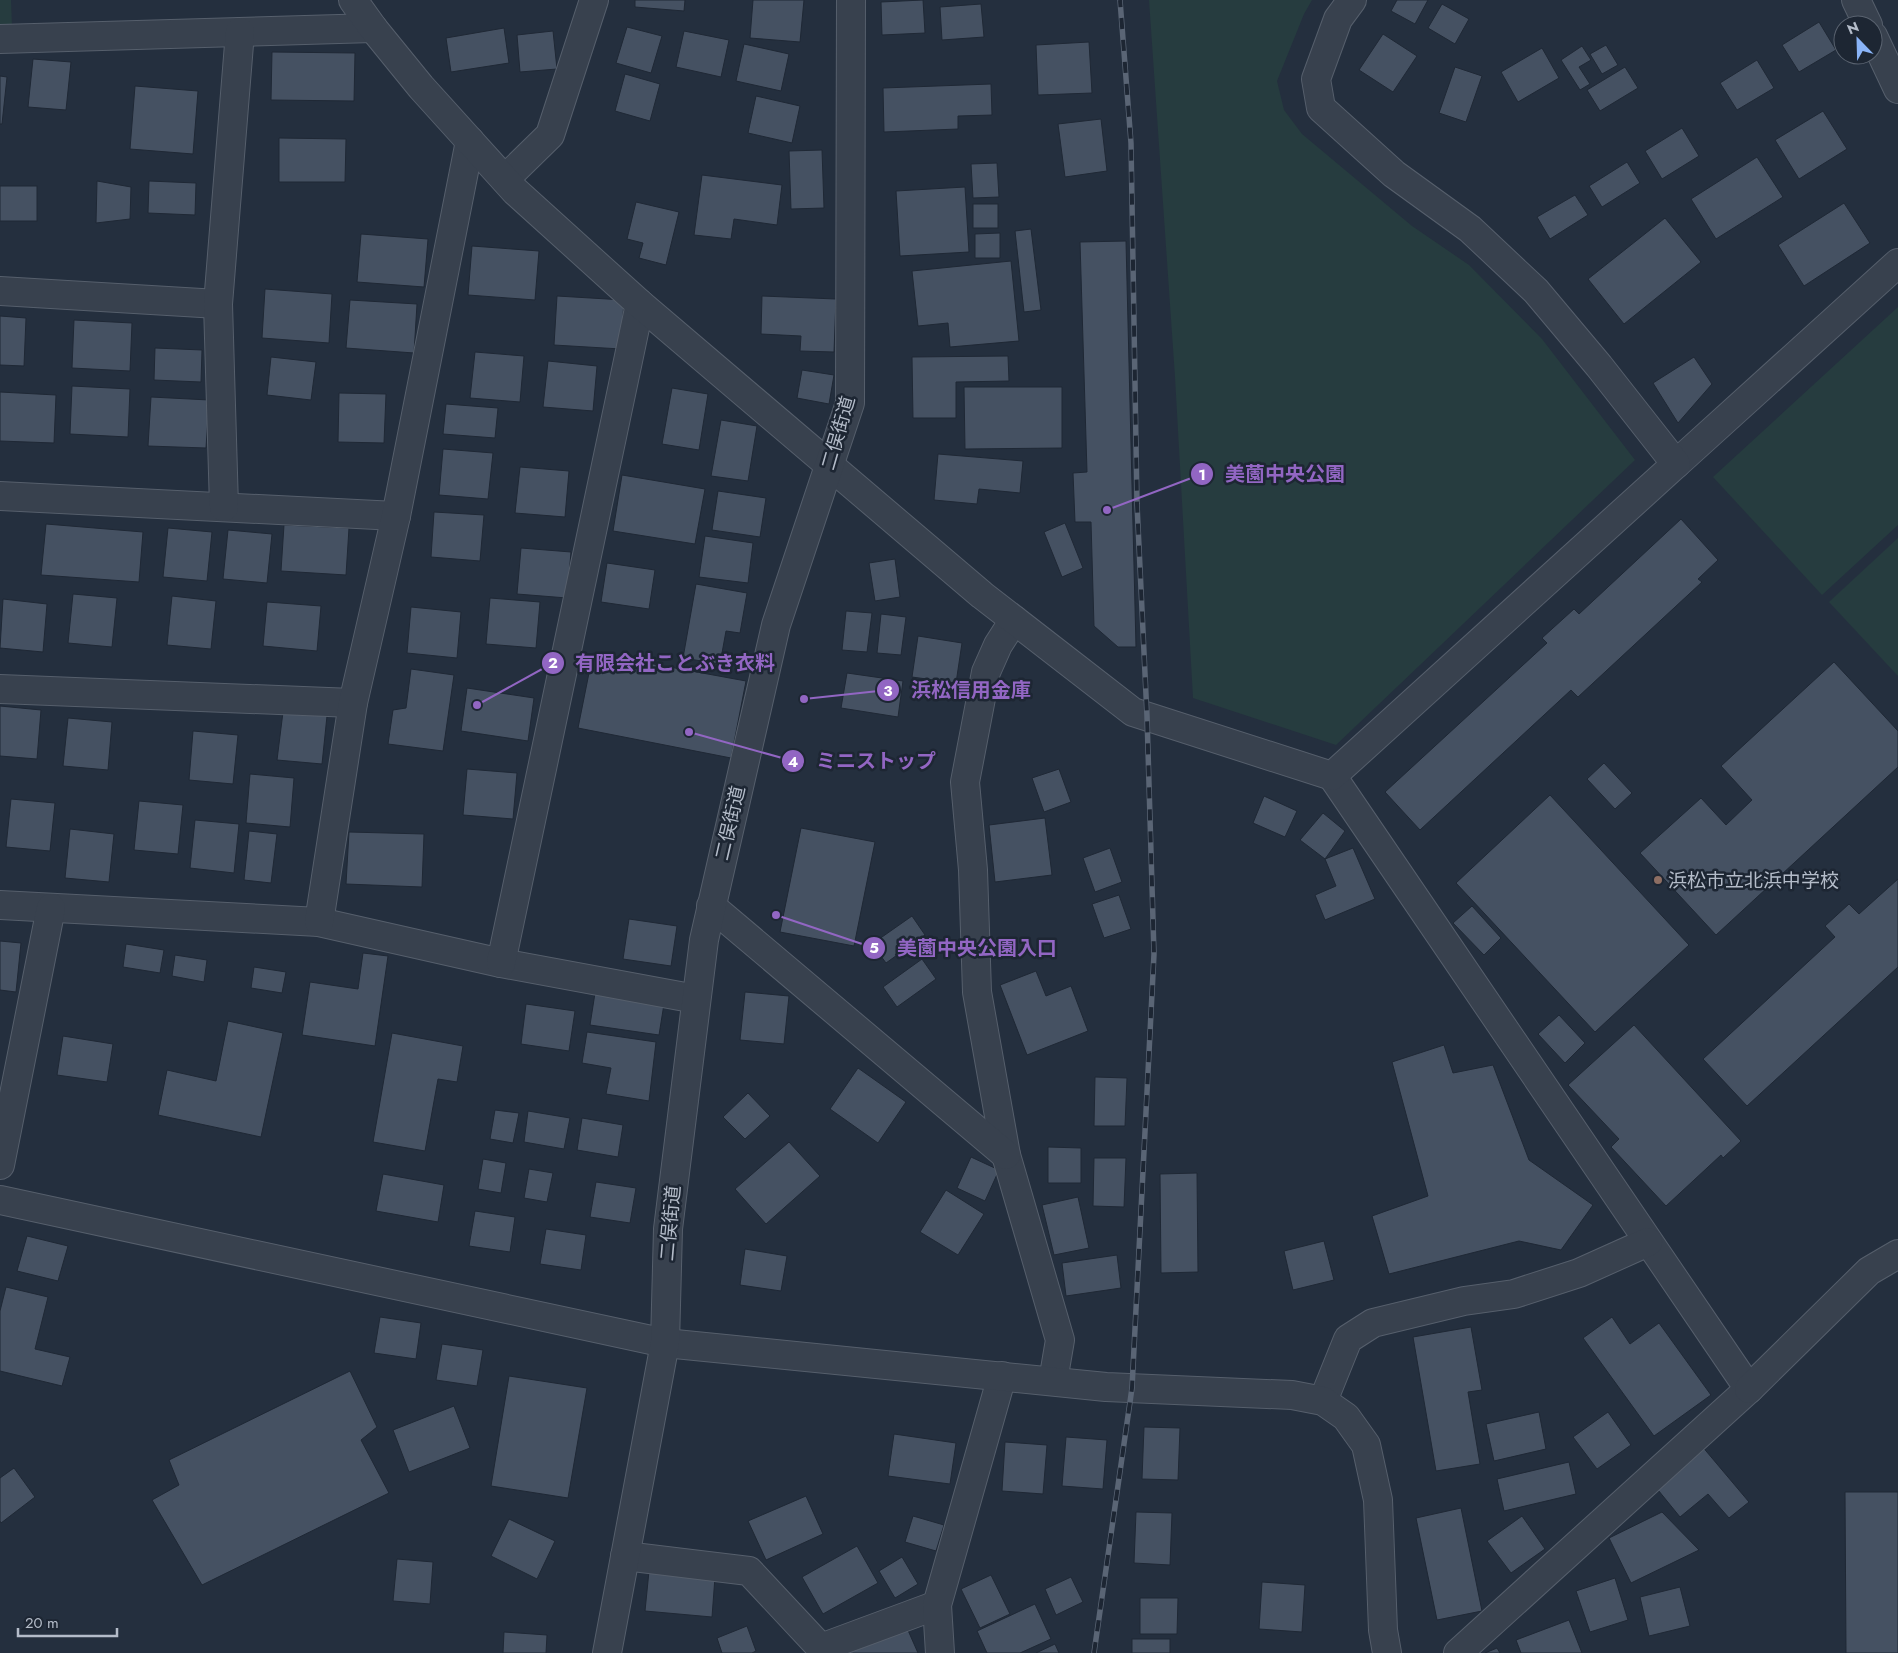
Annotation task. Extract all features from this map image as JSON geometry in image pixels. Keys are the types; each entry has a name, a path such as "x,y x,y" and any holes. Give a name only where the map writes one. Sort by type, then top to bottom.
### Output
{"street":[{"path":"353,0 421,87 515,191 640,304 982,595 1133,712 1332,776 1749,1389"},
{"path":"505,179 550,135 594,0"},
{"name":"二俣街道","path":"607,1653 665,1343 668,1229 704,940 776,625 850,403 851,0"},
{"path":"1352,0 1338,19 1316,79 1321,108 1394,174 1470,229 1536,291 1599,366 1676,464"},
{"path":"1856,0 1863,15"},
{"path":"0,39 373,28"},
{"path":"224,507 218,304 240,32"},
{"path":"1883,57 1898,88"},
{"path":"319,922 353,703 396,516 470,141"},
{"path":"1332,776 1898,262"},
{"path":"0,291 218,304"},
{"path":"500,963 640,304"},
{"path":"0,496 396,516"},
{"path":"1014,620 998,645 986,672 965,782 973,870 977,992 1006,1155 1060,1340 1053,1381"},
{"path":"0,689 353,703"},
{"path":"0,905 319,922 500,963 696,999"},
{"path":"711,906 1006,1155"},
{"path":"0,1165 51,908"},
{"path":"0,1200 665,1343 1106,1387 1292,1395 1323,1401 1346,1417 1366,1445 1378,1500 1383,1630 1387,1653"},
{"path":"1323,1401 1348,1339 1373,1323 1464,1301 1514,1294 1579,1273 1648,1242"},
{"path":"1458,1653 1749,1389 1869,1271 1898,1254"},
{"path":"940,1653 938,1605 1002,1376"},
{"path":"625,1556 749,1571 821,1648 938,1605"}],"green space":[{"path":"0,0 11,0 12,27 0,28"},
{"path":"1149,0 1312,0 1304,14 1277,81 1284,110 1302,134 1412,226 1469,265 1542,339 1635,460 1336,745 1193,698 1175,377"},
{"path":"1898,307 1898,525 1822,595 1713,477"},
{"path":"1898,538 1898,676 1829,602"}],"building":[{"path":"635,0 685,0 684,11 635,7"},
{"path":"753,0 804,0 800,42 750,38"},
{"path":"923,0 925,33 882,35 881,2"},
{"path":"1397,0 1428,0 1415,24 1391,11"},
{"path":"981,4 984,37 942,40 940,7"},
{"path":"1442,4 1469,19 1455,44 1428,28"},
{"path":"1819,22 1833,45 1833,52 1799,72 1782,45"},
{"path":"627,27 662,36 651,73 616,63"},
{"path":"504,28 509,63 451,72 446,38"},
{"path":"553,31 557,69 520,72 517,35"},
{"path":"684,31 729,40 721,77 676,67"},
{"path":"1383,34 1417,56 1393,92 1359,70"},
{"path":"1089,42 1092,93 1038,95 1036,45"},
{"path":"744,44 789,54 781,91 736,81"},
{"path":"1606,45 1618,65 1602,74 1590,54"},
{"path":"1582,46 1591,60 1579,67 1590,84 1580,90 1561,60"},
{"path":"1542,48 1559,78 1518,102 1501,72"},
{"path":"272,52 355,53 354,101 271,100"},
{"path":"33,59 71,62 66,110 28,107"},
{"path":"1757,60 1774,88 1737,110 1720,83"},
{"path":"1455,67 1482,76 1466,122 1439,113"},
{"path":"1625,67 1638,88 1600,111 1587,90"},
{"path":"625,74 660,84 650,121 615,111"},
{"path":"0,76 7,77 2,124 0,124"},
{"path":"991,84 992,115 958,116 958,129 884,132 883,88"},
{"path":"135,86 198,91 193,154 130,149"},
{"path":"756,96 800,106 792,143 748,133"},
{"path":"1823,111 1847,149 1799,179 1775,140"},
{"path":"1101,119 1107,171 1065,177 1058,124"},
{"path":"1682,128 1699,156 1662,179 1645,151"},
{"path":"279,138 346,139 345,182 279,182"},
{"path":"822,150 824,208 791,209 789,151"},
{"path":"1757,157 1783,197 1716,239 1691,199"},
{"path":"1627,162 1640,183 1602,207 1589,186"},
{"path":"997,163 999,197 973,198 971,164"},
{"path":"702,175 782,185 777,225 734,219 731,239 694,235"},
{"path":"97,181 131,187 130,219 96,223"},
{"path":"149,181 196,183 195,215 148,213"},
{"path":"0,186 37,186 37,221 0,221"},
{"path":"965,187 969,252 900,256 896,191"},
{"path":"1575,195 1588,215 1550,239 1537,217"},
{"path":"636,202 679,212 666,265 639,258 643,243 627,239"},
{"path":"1844,203 1870,243 1804,286 1778,245"},
{"path":"973,204 998,204 998,228 973,228"},
{"path":"1665,218 1701,262 1624,324 1588,279"},
{"path":"1031,229 1041,310 1024,312 1015,231"},
{"path":"1000,233 1000,258 975,258 975,234"},
{"path":"361,234 428,239 424,287 357,282"},
{"path":"1126,241 1136,647 1118,647 1094,626 1091,522 1075,522 1073,473 1087,472 1080,242"},
{"path":"472,246 539,251 535,300 468,295"},
{"path":"1011,261 1019,341 950,347 948,323 918,326 912,271"},
{"path":"265,289 332,294 329,343 262,338"},
{"path":"557,296 624,300 621,349 554,345"},
{"path":"762,296 836,299 834,352 800,351 801,336 761,334"},
{"path":"350,300 417,304 414,353 346,348"},
{"path":"0,316 26,318 24,366 0,365"},
{"path":"74,320 132,323 130,371 72,368"},
{"path":"155,348 202,350 201,382 154,380"},
{"path":"475,352 524,356 520,402 470,398"},
{"path":"1008,356 1009,381 956,382 956,418 913,418 912,357"},
{"path":"271,357 316,362 311,400 267,395"},
{"path":"1694,357 1712,384 1678,423 1653,383"},
{"path":"548,361 597,366 593,411 543,407"},
{"path":"802,370 834,375 829,404 797,398"},
{"path":"72,386 130,389 128,437 70,434"},
{"path":"964,387 1062,387 1062,448 965,449"},
{"path":"672,388 708,394 699,450 662,444"},
{"path":"0,392 56,395 54,443 0,441"},
{"path":"339,393 386,394 384,443 338,442"},
{"path":"151,397 209,400 206,448 148,446"},
{"path":"446,404 498,408 495,438 443,434"},
{"path":"721,420 757,426 748,481 711,476"},
{"path":"443,449 493,453 488,499 439,495"},
{"path":"938,454 1023,461 1020,493 979,489 977,504 934,500"},
{"path":"520,467 569,471 565,517 515,513"},
{"path":"622,475 705,489 695,544 613,531"},
{"path":"718,491 766,498 760,537 712,530"},
{"path":"434,512 484,515 480,561 431,557"},
{"path":"1681,519 1718,560 1698,579 1702,582 1578,697 1571,690 1420,830 1385,792 1547,643 1542,638 1574,609 1579,614"},
{"path":"1065,523 1083,568 1062,577 1044,532"},
{"path":"46,524 143,532 139,582 41,575"},
{"path":"284,525 349,528 346,575 281,571"},
{"path":"168,528 212,532 207,581 163,577"},
{"path":"228,530 272,534 267,583 223,579"},
{"path":"705,536 753,543 748,583 699,577"},
{"path":"521,548 571,552 567,598 517,594"},
{"path":"895,559 900,597 875,601 869,563"},
{"path":"607,563 655,570 649,609 601,602"},
{"path":"696,584 747,593 740,633 726,631 720,664 683,658"},
{"path":"73,594 117,598 112,647 68,643"},
{"path":"172,596 216,601 211,649 167,645"},
{"path":"490,598 540,602 536,648 486,644"},
{"path":"3,599 47,604 43,652 0,648"},
{"path":"267,602 321,606 317,651 263,646"},
{"path":"411,607 461,612 457,658 407,653"},
{"path":"846,611 872,613 867,652 842,650"},
{"path":"881,614 906,617 901,655 877,653"},
{"path":"918,636 962,643 956,683 912,677"},
{"path":"593,653 746,681 731,758 578,728"},
{"path":"1834,662 1898,731 1898,767 1716,935 1640,853 1701,798 1726,825 1752,800 1721,766"},
{"path":"411,669 454,675 443,751 388,744 393,710 406,708"},
{"path":"847,673 903,681 898,717 841,708"},
{"path":"467,688 534,698 528,741 461,731"},
{"path":"0,706 41,710 37,759 0,756"},
{"path":"283,712 327,716 322,764 277,760"},
{"path":"68,718 112,722 108,770 63,766"},
{"path":"193,731 238,735 233,784 189,780"},
{"path":"1604,763 1632,793 1615,809 1587,779"},
{"path":"467,769 517,773 513,819 463,815"},
{"path":"1059,769 1071,802 1044,812 1032,778"},
{"path":"250,774 294,778 290,827 246,823"},
{"path":"1550,795 1689,945 1595,1032 1456,883"},
{"path":"1264,796 1297,811 1285,837 1253,823"},
{"path":"11,799 55,803 50,851 6,847"},
{"path":"139,801 183,805 178,854 134,850"},
{"path":"1323,813 1345,831 1325,859 1300,840"},
{"path":"1045,818 1052,875 995,882 989,825"},
{"path":"195,820 239,824 234,873 190,868"},
{"path":"801,828 875,842 854,946 780,932"},
{"path":"70,829 114,834 109,882 65,878"},
{"path":"249,831 277,834 271,883 244,880"},
{"path":"349,832 424,834 422,887 346,884"},
{"path":"1110,848 1122,882 1095,892 1083,858"},
{"path":"1353,848 1375,899 1325,920 1315,895 1336,886 1325,859"},
{"path":"1898,879 1898,967 1747,1106 1703,1059 1835,937 1825,926 1849,904 1859,914"},
{"path":"1119,895 1131,929 1104,938 1092,904"},
{"path":"1472,906 1501,938 1484,955 1453,923"},
{"path":"912,916 925,935 886,963 872,944"},
{"path":"629,919 677,926 671,966 623,959"},
{"path":"0,941 21,943 16,992 0,990"},
{"path":"126,944 164,950 160,973 123,967"},
{"path":"363,953 388,956 375,1046 302,1035 310,982 358,989"},
{"path":"175,955 207,960 204,982 172,976"},
{"path":"922,959 936,979 897,1007 883,987"},
{"path":"254,967 286,972 282,993 251,988"},
{"path":"1036,971 1046,996 1071,986 1088,1031 1027,1055 1000,985"},
{"path":"745,992 789,996 784,1044 740,1040"},
{"path":"595,993 664,1004 659,1035 590,1025"},
{"path":"526,1004 575,1011 569,1051 521,1044"},
{"path":"1559,1015 1585,1043 1565,1063 1538,1034"},
{"path":"228,1021 283,1033 261,1137 158,1115 167,1070 216,1081"},
{"path":"1634,1025 1741,1141 1723,1158 1721,1155 1666,1206 1611,1147 1619,1139 1568,1085"},
{"path":"587,1032 656,1042 649,1101 606,1094 611,1068 582,1063"},
{"path":"392,1033 463,1046 457,1082 438,1079 425,1151 373,1142"},
{"path":"63,1036 113,1044 107,1082 57,1075"},
{"path":"1444,1045 1453,1073 1493,1065 1529,1160 1593,1205 1561,1250 1519,1241 1389,1274 1372,1216 1428,1196 1392,1062"},
{"path":"858,1068 906,1102 878,1143 830,1109"},
{"path":"1095,1077 1127,1078 1125,1126 1094,1126"},
{"path":"748,1093 770,1116 745,1139 723,1117"},
{"path":"495,1110 519,1113 513,1143 490,1139"},
{"path":"528,1111 570,1118 564,1149 524,1142"},
{"path":"582,1118 623,1125 618,1157 577,1150"},
{"path":"789,1142 820,1176 766,1224 735,1189"},
{"path":"1048,1147 1081,1148 1081,1183 1048,1183"},
{"path":"971,1157 999,1170 985,1201 957,1188"},
{"path":"1094,1158 1126,1158 1124,1207 1093,1206"},
{"path":"483,1159 506,1163 501,1193 478,1189"},
{"path":"529,1169 553,1173 547,1202 524,1198"},
{"path":"1197,1173 1198,1272 1161,1273 1160,1174"},
{"path":"383,1174 444,1185 438,1222 376,1211"},
{"path":"596,1182 636,1188 630,1223 590,1217"},
{"path":"946,1190 984,1214 958,1255 920,1232"},
{"path":"1078,1197 1089,1248 1054,1255 1042,1205"},
{"path":"475,1211 515,1217 510,1252 469,1246"},
{"path":"546,1229 586,1235 581,1270 540,1264"},
{"path":"27,1236 68,1246 58,1281 17,1271"},
{"path":"1324,1241 1334,1280 1293,1290 1284,1251"},
{"path":"745,1249 787,1256 781,1291 740,1285"},
{"path":"1117,1255 1121,1288 1066,1296 1062,1263"},
{"path":"6,1287 48,1297 35,1349 70,1357 62,1386 0,1371 0,1311"},
{"path":"380,1317 421,1323 416,1359 374,1353"},
{"path":"1612,1317 1630,1344 1659,1323 1711,1395 1654,1436 1583,1338"},
{"path":"1471,1327 1482,1390 1468,1392 1480,1464 1436,1471 1413,1337"},
{"path":"442,1344 483,1350 477,1386 436,1380"},
{"path":"350,1371 377,1427 361,1440 389,1493 202,1585 152,1500 179,1485 169,1460"},
{"path":"509,1376 587,1388 568,1498 491,1486"},
{"path":"454,1406 470,1448 409,1472 393,1430"},
{"path":"1539,1412 1546,1449 1494,1461 1486,1424"},
{"path":"1608,1412 1631,1445 1597,1469 1573,1437"},
{"path":"1144,1427 1180,1428 1178,1480 1142,1479"},
{"path":"894,1434 956,1443 950,1484 888,1476"},
{"path":"1066,1437 1107,1440 1103,1489 1062,1486"},
{"path":"1005,1442 1047,1445 1043,1494 1002,1491"},
{"path":"1701,1445 1749,1502 1729,1518 1708,1494 1680,1517 1654,1485"},
{"path":"1569,1462 1576,1494 1504,1511 1497,1479"},
{"path":"14,1468 35,1497 1,1523 0,1478"},
{"path":"1845,1492 1898,1492 1898,1653 1846,1653"},
{"path":"806,1496 823,1534 766,1560 748,1521"},
{"path":"1461,1508 1482,1611 1437,1620 1416,1518"},
{"path":"1136,1512 1172,1513 1170,1565 1134,1563"},
{"path":"1662,1512 1699,1550 1631,1583 1609,1538"},
{"path":"913,1516 944,1525 936,1551 905,1542"},
{"path":"1522,1516 1545,1549 1511,1573 1487,1541"},
{"path":"509,1519 555,1541 537,1579 491,1556"},
{"path":"857,1546 878,1583 823,1614 802,1577"},
{"path":"902,1557 918,1584 895,1598 879,1571"},
{"path":"397,1559 433,1562 430,1604 393,1601"},
{"path":"649,1571 715,1577 712,1617 645,1611"},
{"path":"991,1575 1010,1614 980,1628 961,1589"},
{"path":"1071,1577 1083,1602 1056,1615 1045,1589"},
{"path":"1615,1578 1628,1620 1590,1632 1576,1591"},
{"path":"1262,1582 1305,1585 1302,1632 1259,1629"},
{"path":"1680,1587 1690,1626 1649,1636 1640,1597"},
{"path":"1140,1598 1178,1598 1177,1634 1140,1634"},
{"path":"1035,1604 1051,1639 1020,1653 987,1653 977,1631"},
{"path":"1569,1620 1582,1653 1521,1653 1516,1640"},
{"path":"747,1626 756,1651 752,1653 722,1653 717,1638"},
{"path":"907,1628 918,1653 849,1653"},
{"path":"504,1632 547,1635 546,1653 503,1653"},
{"path":"1132,1639 1170,1639 1170,1653 1132,1653"},
{"path":"1055,1644 1059,1653 1036,1653"},
{"path":"1497,1648 1500,1653 1485,1653"}],"railway":[{"path":"1094,1653 1132,1388 1154,954 1147,716 1137,504 1131,143 1120,0"}],"place":[{"name":"美薗中央公園","path":"1107,510"},
{"name":"浜松信用金庫","path":"804,699"},
{"name":"有限会社ことぶき衣料","path":"477,705"},
{"name":"ミニストップ","path":"689,732"},
{"name":"浜松市立北浜中学校","path":"1658,880"},
{"name":"美薗中央公園入口","path":"776,915"}]}
